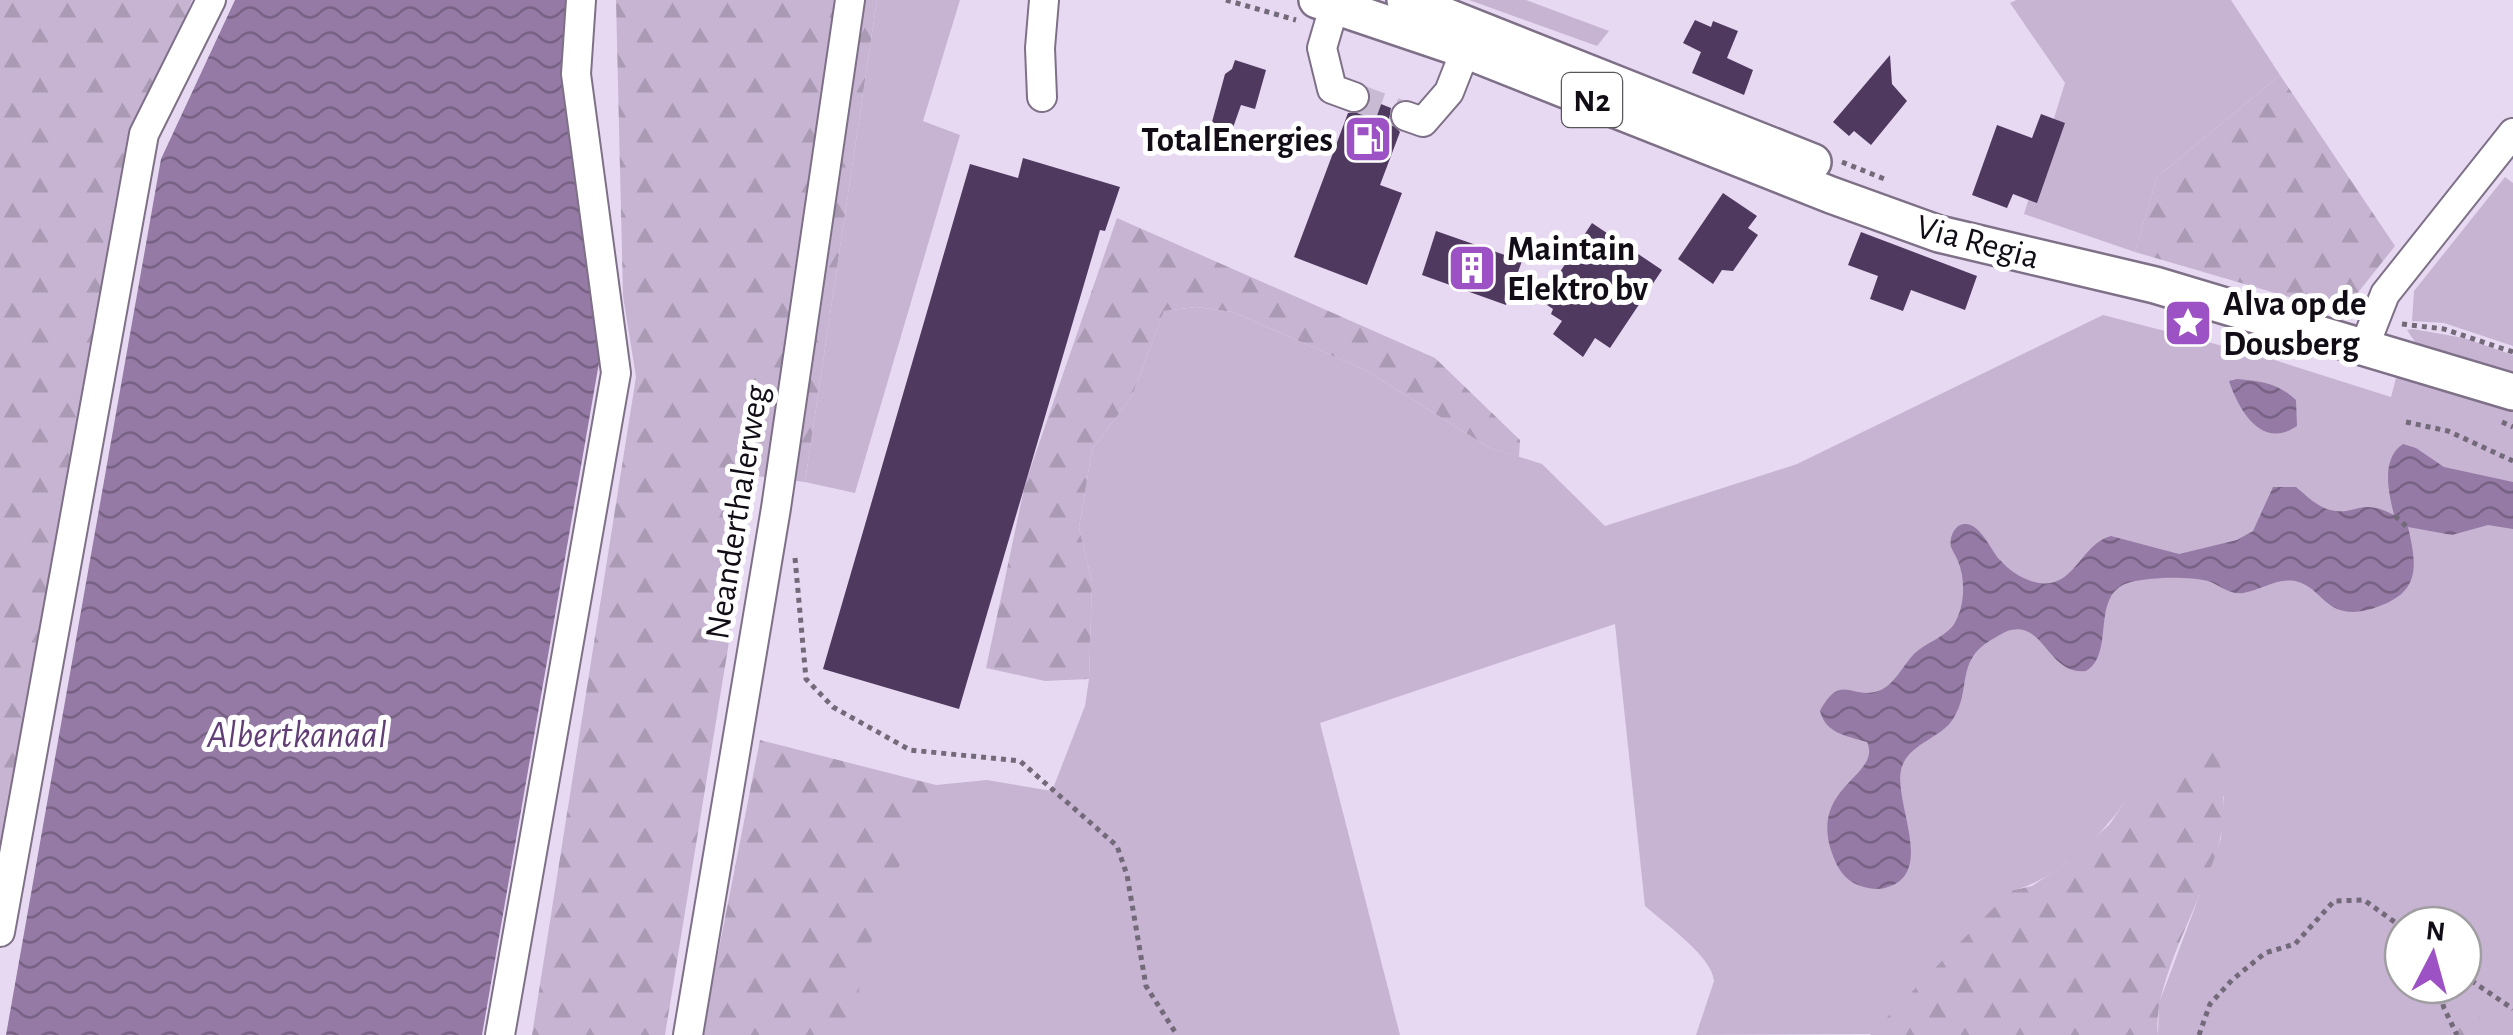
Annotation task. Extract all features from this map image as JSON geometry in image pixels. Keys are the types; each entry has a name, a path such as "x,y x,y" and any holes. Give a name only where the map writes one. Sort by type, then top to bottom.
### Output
{"main road":[{"name":"N2","path":"1405,0 1470,38"},
{"name":"N2","path":"1329,2 1470,38 1885,196"},
{"name":"Via Regia","path":"1885,196 2092,269 2368,333 2513,392"}],"street":[{"path":"0,932 144,134 211,0"},
{"path":"500,1035 616,373 576,74 581,0"},
{"name":"Neanderthalerweg","path":"688,1035 776,508 850,0"},
{"path":"1042,97 1040,48 1044,0"},
{"path":"1329,2 1322,48 1332,89 1354,97"},
{"path":"1406,116 1423,122 1449,92 1470,38"},
{"path":"2368,333 2385,294 2513,133"}],"path":[{"path":"1830,158 1885,196"},
{"path":"2368,333 2444,329 2513,352"},
{"path":"2406,422 2448,431 2513,461"},
{"path":"776,508 796,561 806,680 833,707 910,750 1020,761 1117,846 1127,875 1146,986 1177,1035"},
{"path":"2395,516 2407,527"},
{"path":"2199,1035 2210,1004 2232,980 2265,953 2294,944 2334,901 2364,900 2383,914"},
{"path":"2483,990 2513,1010"},
{"path":"2443,1005 2457,1035"}],"green space":[{"path":"0,0 192,0 132,151 0,891"},
{"path":"616,0 877,0 805,482 756,476 665,1035 532,1035 636,377 623,296"},
{"path":"877,0 960,0 923,121 960,135 855,493 805,482"},
{"path":"1469,0 1526,0 1609,31 1597,46"},
{"path":"2231,0 2280,75 2157,177 2135,252 2024,214 2065,83 2010,3"},
{"path":"2280,75 2395,246 2349,304 2296,299 2135,252 2157,177"},
{"path":"2505,177 2513,183 2513,346 2444,323 2412,321 2414,291"},
{"path":"1117,218 1435,358 1520,440 1519,457 1488,447 1367,371 1233,312 1196,307 1164,311 1132,396 1092,450 1079,528 1092,582 1089,679 1045,681 986,668 1025,484"},
{"path":"1196,307 1233,312 1367,371 1488,447 1542,464 1605,526 1797,464 2103,315 2262,356 2391,397 2400,363 2513,407 2513,1035 2158,1035 2159,1003 2221,838 2224,796 2124,803 2074,857 2043,878 2010,892 1874,1034 1696,1035 1714,981 1697,951 1645,906 1615,624 1320,723 1400,1035 849,1035 864,858 936,785 987,780 1052,791 1085,706 1089,679 1092,582 1079,528 1092,450 1132,396 1164,311"},
{"path":"2407,330 2464,338 2513,355 2513,378 2419,348"},
{"path":"760,740 936,785 895,876 873,938 852,1035 702,1035"},
{"path":"2202,746 2218,749 2222,831 2163,991 2158,1035 1870,1035 2010,891 2032,886 2065,864 2109,825 2124,803"},
{"path":"2467,1005 2499,1035 2457,1035 2444,1008"}],"water":[{"name":"Albertkanaal","path":"235,0 567,0 564,73 600,357 482,1035 6,1035 161,159"},
{"path":"2229,381 2269,384 2289,394 2296,400 2297,426 2273,433 2254,424"},
{"path":"2403,444 2444,467 2513,482 2513,529 2488,525 2452,535 2408,527 2414,565 2409,585 2391,601 2359,612 2334,607 2308,586 2295,581 2238,593 2190,578 2131,582 2118,588 2110,598 2100,651 2086,671 2063,666 2031,634 2022,630 2004,633 1973,657 1953,719 1903,764 1900,778 1911,851 1909,867 1901,880 1885,888 1871,889 1842,873 1830,847 1827,826 1838,795 1865,764 1869,753 1867,742 1832,729 1820,711 1827,699 1840,690 1869,693 1884,688 1915,653 1952,627 1963,595 1961,569 1951,547 1957,527 1964,524 1975,528 2000,560 2027,579 2057,581 2100,541 2111,536 2179,554 2237,540 2253,531 2273,487 2296,487 2330,510 2373,507 2394,515 2389,468 2391,458"}],"building":[{"path":"1695,20 1711,27 1713,21 1738,31 1727,58 1753,70 1744,95 1692,73 1701,52 1683,43"},
{"path":"1890,55 1892,84 1907,101 1871,145 1854,131 1849,136 1833,122"},
{"path":"1235,60 1266,70 1255,109 1241,105 1229,139 1209,133 1225,74"},
{"path":"1371,100 1391,108 1389,120 1400,132 1380,185 1402,193 1367,285 1294,257 1348,113 1364,111"},
{"path":"2041,114 2065,123 2037,203 2013,194 2007,208 1972,195 1997,125 2032,138"},
{"path":"1023,158 1120,187 1105,231 1100,230 959,709 823,669 970,164 1018,178"},
{"path":"1723,193 1757,216 1748,228 1758,235 1733,271 1722,270 1713,284 1678,259"},
{"path":"1592,223 1662,270 1610,348 1595,338 1583,357 1553,334 1562,321 1541,301"},
{"name":"Maintain Elektro bv","path":"1436,231 1522,261 1506,305 1422,275"},
{"path":"1861,232 1977,276 1965,310 1911,290 1903,311 1870,299 1878,276 1848,265"}],"tunnel":[{"path":"1354,97 1406,116"}],"place":[{"name":"TotalEnergies","path":"1368,139"},
{"name":"Maintain Elektro bv","path":"1472,268"},
{"name":"Alva op de Dousberg","path":"2188,323"}]}
